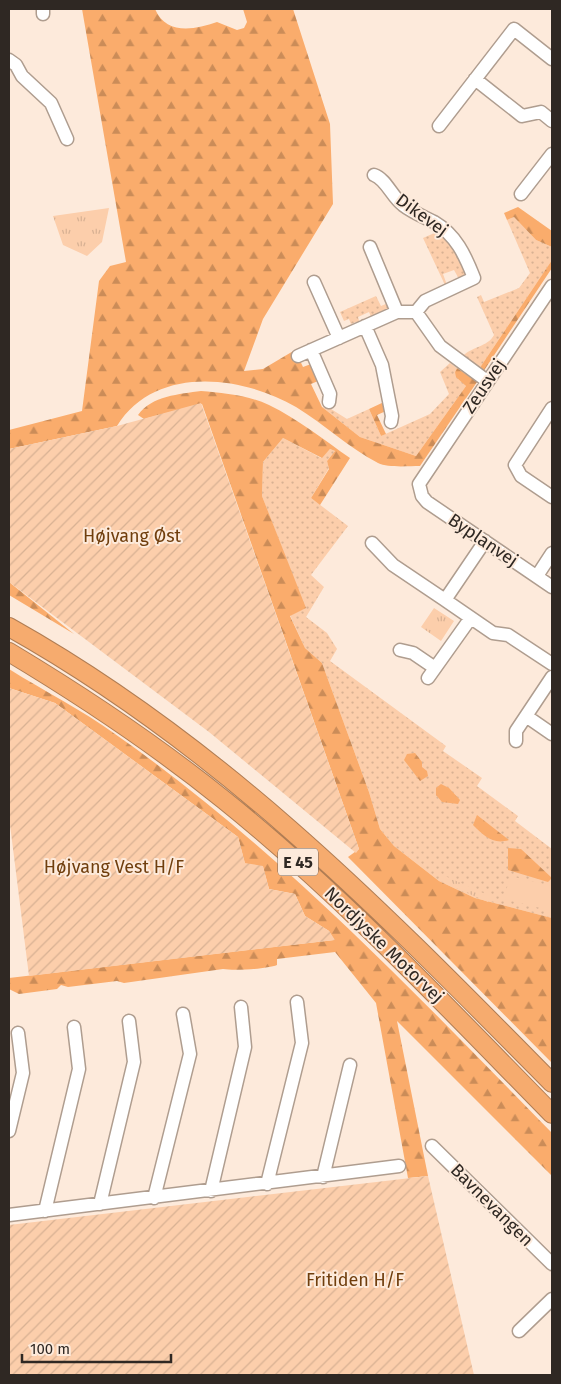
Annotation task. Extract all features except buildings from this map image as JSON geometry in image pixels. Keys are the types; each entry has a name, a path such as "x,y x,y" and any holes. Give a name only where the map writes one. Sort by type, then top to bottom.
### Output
{"highway":[{"name":"Nordjyske Motorvej","path":"9,627 116,694 165,728 255,797 374,905 552,1084"},
{"name":"Nordjyske Motorvej","path":"9,652 134,732 205,785 270,838 351,912 552,1114"}],"street":[{"path":"439,126 514,29 552,59"},
{"path":"9,60 16,65 22,76 51,103 67,139"},
{"path":"475,79 522,116 541,112 552,121"},
{"path":"521,194 552,154"},
{"name":"Dikevej","path":"374,175 380,177 393,196 404,206 450,234 464,254 474,278 425,301 416,312"},
{"path":"370,247 397,312"},
{"path":"314,282 339,338"},
{"name":"Zeusvej","path":"419,488 422,477 552,286"},
{"path":"298,356 397,312 416,312 440,346 487,381"},
{"path":"365,326 385,376 392,416 391,422"},
{"path":"310,350 330,394 329,402"},
{"path":"552,408 515,465 516,471 552,497"},
{"name":"Byplanvej","path":"419,488 424,499 552,586"},
{"path":"445,600 485,541"},
{"path":"372,543 393,565 470,619 493,633 508,635 552,664"},
{"path":"537,576 552,553"},
{"path":"400,650 413,653 431,673 470,619"},
{"path":"516,741 516,731 552,677"},
{"path":"526,716 552,734"},
{"path":"267,1184 302,1043 297,1002"},
{"path":"211,1191 245,1047 241,1007"},
{"path":"154,1198 190,1054 183,1014"},
{"path":"100,1204 134,1062 129,1021"},
{"path":"45,1211 79,1069 74,1027"},
{"path":"9,1131 23,1072 18,1033"},
{"path":"324,1177 350,1065"},
{"name":"Bavnevangen","path":"432,1146 552,1264"},
{"path":"9,1215 324,1177 399,1166"},
{"path":"519,1331 552,1299"}],"green space":[{"path":"82,9 155,9 166,23 173,27 199,27 217,22 237,30 244,28 247,22 243,9 293,9 330,124 333,204 263,319 244,371 263,369 295,350 303,367 311,364 318,381 311,384 322,407 360,437 416,456 466,386 456,377 455,372 457,368 477,382 420,466 382,465 357,450 296,407 274,396 250,388 225,383 200,382 176,385 153,393 133,406 117,426 9,449 9,430 82,411 99,281 110,266 126,262"},
{"path":"518,207 552,231 552,247 536,240 514,217 507,220 504,213"},
{"path":"109,208 102,242 87,256 63,245 53,216"},
{"path":"514,217 536,240 552,247 552,260 479,369 462,357 488,342 494,335 477,297 481,295 484,302 519,288 530,273 507,220"},
{"path":"439,231 450,240 467,274 459,279 454,270 443,274 447,285 445,285 423,238"},
{"path":"552,260 552,268 483,372 479,369"},
{"path":"376,296 381,306 388,303 389,310 372,319 369,312 358,317 360,324 357,325 356,322 351,324 349,319 344,321 340,312"},
{"path":"450,363 457,368 455,372 466,386 416,456 360,437 322,407 331,409 347,419 369,409 381,436 430,414 449,394 440,372"},
{"path":"201,391 244,397 269,405 301,423 350,458 320,505 311,498 329,469 327,461 335,451 330,449 322,458 283,438 263,462 262,496 306,608 290,616 305,648 322,663 369,792 380,829 394,846 439,881 475,898 552,918 552,1063 348,857 359,849 202,404 144,419 138,415 150,404 158,400"},
{"path":"384,402 386,411 377,415 386,434 381,436 369,409"},
{"name":"Højvang Øst","path":"201,403 359,849 356,853 209,732 9,582 9,449 117,426"},
{"path":"283,438 321,458 330,449 335,451 327,461 329,468 311,498 348,526 311,575 324,587 306,617 327,633 337,649 330,661 446,746 443,751 482,778 477,786 518,816 515,821 552,849 552,918 475,898 439,881 394,846 380,829 369,792 322,663 305,648 290,615 305,608 262,496 263,462"},
{"path":"9,582 74,634 9,595"},
{"path":"434,608 454,621 441,641 421,627"},
{"path":"9,669 102,725 175,778 289,873 343,923 552,1133 552,1176 397,1021 428,1176 408,1178 376,1003 335,952 277,959 277,965 258,969 223,969 124,983 117,981 68,987 61,985 57,989 19,994 9,989 9,978 334,940 329,931 305,916 295,894 269,889 263,867 245,864 238,837 55,703 9,688"},
{"name":"Højvang Vest H/F","path":"9,688 55,703 238,837 245,863 263,866 269,889 295,894 305,916 329,931 335,940 29,976 9,817"},
{"path":"415,753 422,762 422,767 427,771 428,776 420,781 404,760 407,754"},
{"path":"441,784 449,788 460,800 458,804 442,802 436,795 436,788"},
{"path":"477,815 509,840 498,841 485,836 473,825"},
{"path":"508,848 521,849 552,878 548,882 508,870"},
{"path":"445,876 490,896 488,902 442,882"},
{"path":"510,876 552,886 552,911 504,899"},
{"name":"Fritiden H/F","path":"428,1176 474,1375 9,1375 9,1225"}]}
